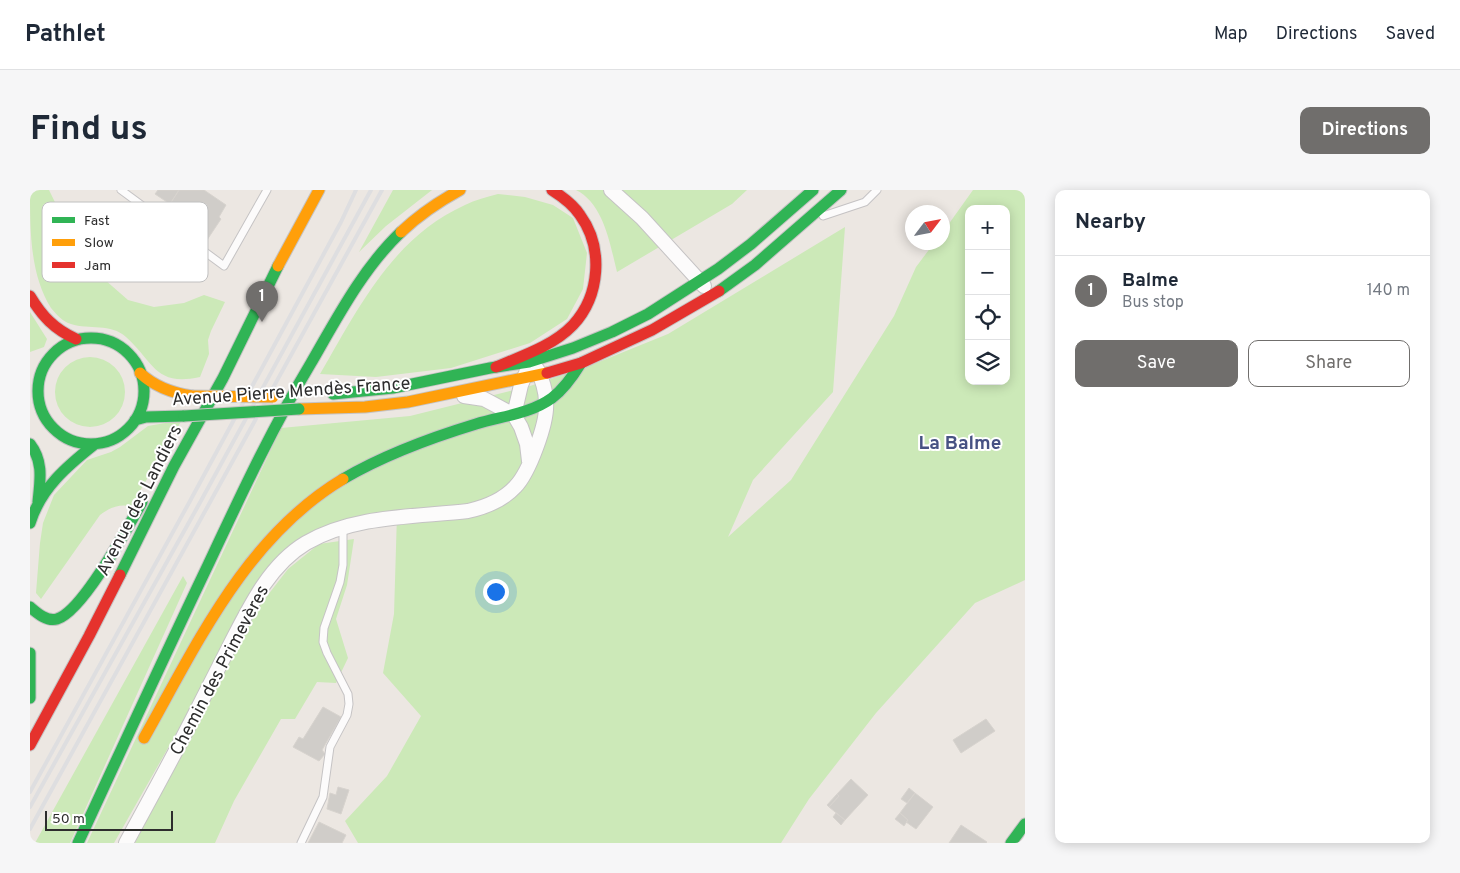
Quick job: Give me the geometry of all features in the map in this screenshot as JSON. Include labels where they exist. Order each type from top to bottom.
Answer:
[{"type":"main road","name":"Avenue des Landiers","points":[[30,745],[89,636],[174,466],[223,378],[285,253],[319,190]]},
{"type":"main road","points":[[78,843],[256,462],[298,383],[354,292],[393,240],[426,210],[440,200],[460,190]]},
{"type":"main road","points":[[496,367],[532,352],[562,334],[581,315],[593,291],[596,253],[591,232],[582,216],[569,202],[552,190]]},
{"type":"main road","name":"Avenue Pierre Mendès France","points":[[326,395],[392,388],[496,367],[532,362],[614,332],[642,318],[700,281],[768,229],[813,190]]},
{"type":"main road","name":"Avenue Pierre Mendès France","points":[[135,420],[299,409],[365,407],[453,394],[540,375],[581,363],[652,330],[713,295],[755,266],[841,190]]},
{"type":"main road","points":[[246,304],[293,214]]},
{"type":"main road","points":[[30,296],[41,314],[58,331],[76,340]]},
{"type":"main road","points":[[30,364],[50,356],[63,346],[76,340],[93,338],[122,348],[132,359],[140,373],[143,385],[143,397],[135,420],[124,432],[110,440],[95,444],[84,444],[62,436],[53,429],[34,399],[43,367],[50,356]]},
{"type":"main road","points":[[136,751],[235,581],[250,560],[298,510],[336,484],[376,463],[480,422],[529,411],[546,402],[564,388],[581,363]]},
{"type":"main road","name":"Avenue Pierre Mendès France","points":[[140,373],[150,383],[174,394],[192,396],[307,397]]},
{"type":"main road","points":[[30,607],[42,616],[55,620],[60,619],[72,610],[106,561],[148,492],[189,420],[209,379]]},
{"type":"main road","points":[[39,428],[53,429]]},
{"type":"main road","points":[[30,444],[36,451],[40,462],[41,477],[38,502],[30,523]]},
{"type":"main road","points":[[38,502],[69,464],[95,444]]},
{"type":"main road","points":[[30,653],[30,698]]},
{"type":"main road","points":[[78,843],[126,768]]},
{"type":"main road","points":[[1011,843],[1025,824]]},
{"type":"street","points":[[611,190],[642,218],[713,295]]},
{"type":"street","points":[[514,415],[523,378],[532,362]]},
{"type":"street","name":"Chemin des Primevères","points":[[126,843],[259,592],[277,569],[294,552],[319,537],[343,528],[372,521],[483,508],[498,501],[517,486],[525,474],[539,440],[546,402],[540,375],[532,362]]},
{"type":"street","points":[[453,394],[484,399],[514,415],[528,444],[529,462]]},
{"type":"lane","points":[[121,190],[137,202]]},
{"type":"lane","points":[[208,254],[224,266],[267,190]]},
{"type":"lane","points":[[806,222],[865,202],[877,190]]},
{"type":"lane","points":[[302,843],[323,797],[330,747],[347,715],[349,704],[348,694],[327,653],[324,642],[324,628],[340,582],[343,565],[343,528]]},
{"type":"green space","points":[[30,190],[49,190],[55,202],[42,202],[42,282],[107,282],[128,300],[154,307],[184,303],[204,295],[225,302],[208,340],[209,354],[200,377],[185,379],[164,375],[120,333],[107,328],[78,326],[62,320],[51,308],[39,281],[35,267],[30,221]]},
{"type":"green space","points":[[393,190],[432,190],[386,226],[359,252]]},
{"type":"green space","points":[[576,190],[747,190],[732,204],[617,272],[608,237],[599,215],[586,196]]},
{"type":"green space","points":[[973,190],[1025,190],[1025,580],[975,603],[876,713],[809,799],[781,843],[358,843],[345,821],[387,776],[421,716],[383,673],[394,614],[397,514],[294,546],[197,697],[114,843],[87,843],[281,428],[410,416],[530,386],[584,368],[668,334],[845,227],[833,392],[753,480],[728,537],[791,480],[894,316],[916,267],[929,250],[950,250],[950,222]]},
{"type":"green space","points":[[498,194],[525,197],[553,205],[573,218],[587,253],[583,289],[567,319],[530,343],[451,368],[376,377],[320,374],[363,301],[397,256],[417,236],[439,219],[469,203]]},
{"type":"green space","points":[[30,312],[47,339],[44,347],[30,352]]},
{"type":"green space","points":[[83,357],[97,357],[110,363],[119,372],[125,385],[123,405],[115,417],[97,427],[83,427],[70,421],[61,412],[55,399],[55,385],[61,372],[70,363]]},
{"type":"green space","points":[[182,420],[131,506],[122,505],[115,507],[100,515],[41,599],[36,593],[40,543],[43,523],[54,495],[87,460],[120,447],[148,426]]},
{"type":"green space","points":[[354,539],[347,585],[336,619],[348,658],[336,683],[317,682],[295,719],[281,719],[234,801],[215,843],[135,843],[215,685],[257,609],[288,569],[319,544]]},
{"type":"green space","points":[[183,576],[187,583],[70,843],[35,843]]},
{"type":"building","points":[[158,190],[179,190],[171,202],[167,202],[155,194]]},
{"type":"building","points":[[179,190],[204,190],[226,205],[219,217],[221,219],[208,238],[208,202],[171,202]]},
{"type":"building","points":[[323,707],[341,717],[322,750],[325,754],[319,761],[293,747],[299,737],[303,739]]},
{"type":"building","points":[[986,719],[995,731],[961,753],[953,740]]},
{"type":"building","points":[[851,779],[868,795],[845,820],[829,807],[839,796],[837,794]]},
{"type":"building","points":[[338,787],[349,790],[341,814],[327,809],[330,793],[336,795]]},
{"type":"building","points":[[909,788],[915,793],[907,803],[901,799]]},
{"type":"building","points":[[915,793],[933,807],[916,829],[906,822],[908,820],[900,813]]},
{"type":"building","points":[[837,794],[839,796],[829,807],[827,805]]},
{"type":"building","points":[[836,813],[845,820],[841,825],[833,817]]},
{"type":"building","points":[[900,813],[908,820],[904,826],[895,819]]},
{"type":"building","points":[[319,822],[346,835],[342,843],[308,843]]},
{"type":"building","points":[[961,825],[987,842],[949,843]]},
{"type":"railway","points":[[30,792],[190,501],[341,222],[356,190]]},
{"type":"railway","points":[[30,807],[197,508],[371,190]]},
{"type":"railway","points":[[30,829],[382,190]]},
{"type":"traffic: fast","points":[[333,394],[393,388],[529,362],[573,348],[612,332],[648,314],[718,269],[751,244],[813,190]]},
{"type":"traffic: fast","points":[[719,291],[755,265],[841,190]]},
{"type":"traffic: fast","points":[[78,843],[232,514],[283,412],[363,277],[387,246],[401,232]]},
{"type":"traffic: fast","points":[[120,575],[174,466],[223,378],[278,266]]},
{"type":"traffic: fast","points":[[91,338],[111,342],[128,354],[140,371],[144,391],[140,411],[128,428],[111,440],[91,444],[71,440],[54,428],[42,411],[38,391],[42,371],[54,354],[71,342],[91,338]]},
{"type":"traffic: fast","points":[[343,479],[375,462],[425,441],[534,408],[552,398],[564,386],[581,363]]},
{"type":"traffic: fast","points":[[184,416],[299,409]]},
{"type":"traffic: fast","points":[[135,420],[146,417],[184,416]]},
{"type":"traffic: fast","points":[[30,444],[37,458],[40,472],[38,502]]},
{"type":"traffic: fast","points":[[30,523],[48,488],[65,469],[95,444]]},
{"type":"traffic: fast","points":[[30,607],[42,616],[53,620],[68,613],[92,585],[142,502]]},
{"type":"traffic: fast","points":[[30,653],[30,698]]},
{"type":"traffic: fast","points":[[1011,843],[1025,824]]},
{"type":"traffic: slow","points":[[278,266],[319,190]]},
{"type":"traffic: slow","points":[[401,232],[429,209],[460,190]]},
{"type":"traffic: slow","points":[[140,373],[164,389],[192,396]]},
{"type":"traffic: slow","points":[[299,409],[365,407],[408,402],[547,373]]},
{"type":"traffic: slow","points":[[192,396],[273,397]]},
{"type":"traffic: slow","points":[[144,738],[205,630],[251,562],[278,531],[309,503],[343,479]]},
{"type":"traffic: jam","points":[[496,367],[537,350],[556,339],[573,325],[589,300],[596,271],[593,242],[588,228],[574,207],[552,190]]},
{"type":"traffic: jam","points":[[547,373],[581,363],[652,330],[719,291]]},
{"type":"traffic: jam","points":[[30,296],[49,321],[61,331],[76,339]]},
{"type":"traffic: jam","points":[[30,745],[120,575]]},
{"type":"place","name":"Balme","points":[[262,322]]},
{"type":"district","name":"La Balme","points":[[960,442]]}]
